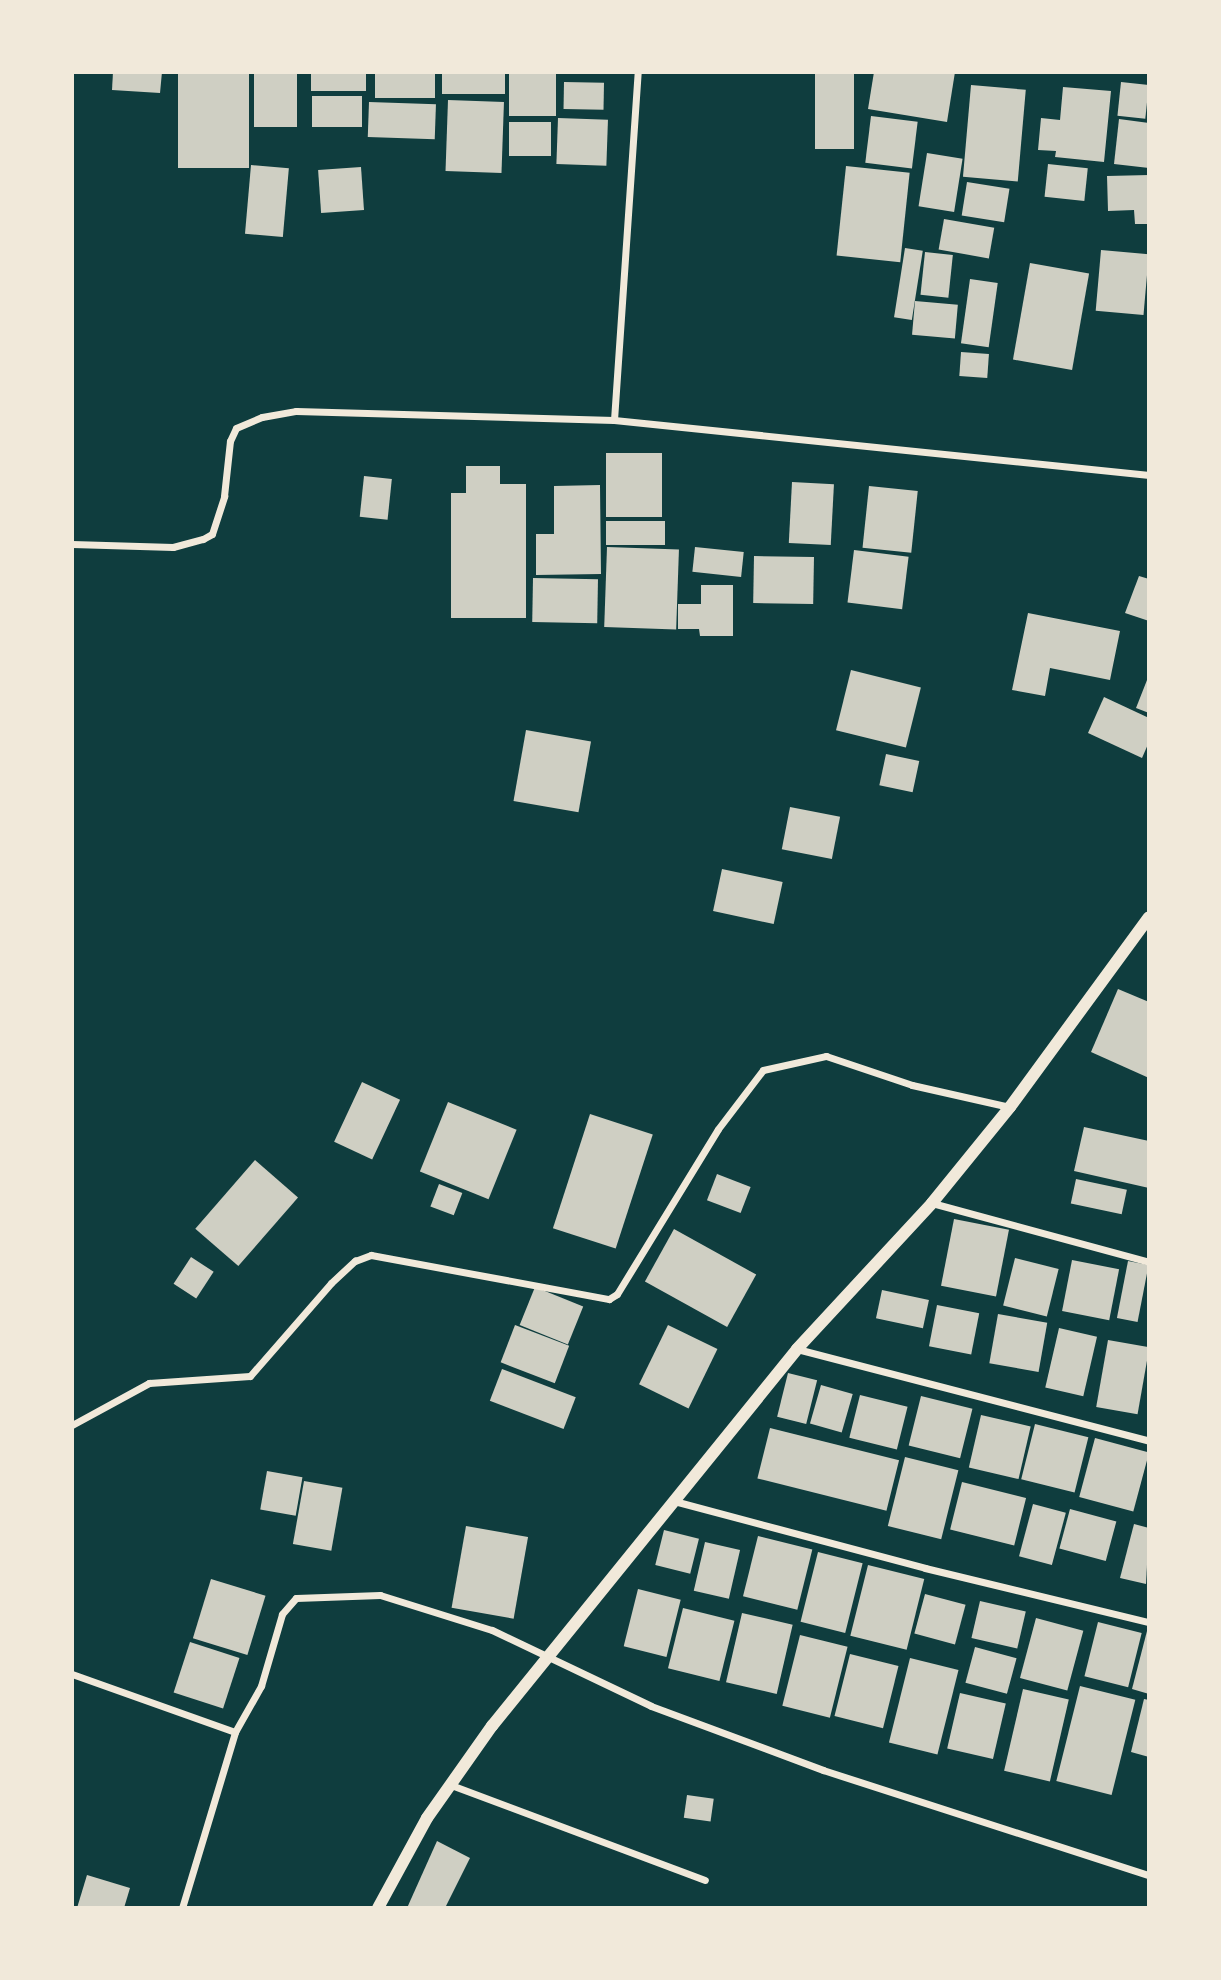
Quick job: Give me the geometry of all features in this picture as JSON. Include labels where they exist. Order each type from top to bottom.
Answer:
[{"type":"street","points":[[614,420],[638,72]]},
{"type":"street","points":[[72,544],[173,547],[212,534],[224,496],[232,435],[248,421],[296,411],[614,420],[1149,475]]},
{"type":"street","points":[[378,1908],[451,1785],[547,1658],[797,1349],[932,1203],[1010,1107],[1149,916]]},
{"type":"street","points":[[72,1425],[149,1383],[250,1376],[331,1283],[355,1261],[371,1255],[609,1299],[618,1294],[718,1129],[763,1070],[827,1056],[912,1085],[1010,1107]]},
{"type":"street","points":[[932,1203],[1149,1262]]},
{"type":"street","points":[[797,1349],[1149,1441]]},
{"type":"street","points":[[674,1501],[1149,1622]]},
{"type":"street","points":[[182,1908],[235,1732],[261,1686],[282,1614],[296,1598],[380,1595],[492,1630],[651,1706],[822,1770],[1149,1875]]},
{"type":"street","points":[[72,1674],[235,1732]]},
{"type":"street","points":[[451,1785],[705,1880]]},
{"type":"building","points":[[113,72],[162,72],[160,93],[112,90]]},
{"type":"building","points":[[178,72],[249,72],[249,168],[178,168]]},
{"type":"building","points":[[254,72],[297,72],[297,127],[254,127]]},
{"type":"building","points":[[311,72],[366,72],[366,91],[311,91]]},
{"type":"building","points":[[375,72],[435,72],[435,98],[375,98]]},
{"type":"building","points":[[442,72],[505,72],[505,94],[442,94]]},
{"type":"building","points":[[509,72],[556,72],[556,116],[509,116]]},
{"type":"building","points":[[815,72],[854,72],[854,149],[815,149]]},
{"type":"building","points":[[874,72],[955,72],[947,122],[868,109]]},
{"type":"building","points":[[564,82],[604,83],[604,110],[564,109]]},
{"type":"building","points":[[1121,82],[1149,85],[1145,119],[1117,116]]},
{"type":"building","points":[[971,85],[1026,90],[1018,181],[963,177]]},
{"type":"building","points":[[1063,87],[1111,91],[1104,162],[1055,157],[1056,151],[1038,150],[1041,118],[1060,120]]},
{"type":"building","points":[[312,96],[362,96],[362,127],[312,127]]},
{"type":"building","points":[[448,100],[504,102],[501,173],[446,171]]},
{"type":"building","points":[[369,102],[436,104],[435,139],[368,137]]},
{"type":"building","points":[[871,116],[918,122],[912,168],[865,163]]},
{"type":"building","points":[[558,118],[608,120],[606,166],[556,164]]},
{"type":"building","points":[[1119,119],[1149,123],[1149,168],[1114,164]]},
{"type":"building","points":[[509,122],[551,122],[551,156],[509,156]]},
{"type":"building","points":[[927,153],[963,159],[954,212],[919,206]]},
{"type":"building","points":[[1048,164],[1088,168],[1084,201],[1045,197]]},
{"type":"building","points":[[251,165],[289,168],[283,237],[245,234]]},
{"type":"building","points":[[846,166],[910,173],[900,262],[837,256]]},
{"type":"building","points":[[361,167],[364,210],[321,213],[318,170]]},
{"type":"building","points":[[1149,175],[1149,224],[1135,224],[1134,210],[1108,211],[1107,176]]},
{"type":"building","points":[[967,182],[1009,189],[1004,222],[962,216]]},
{"type":"building","points":[[944,219],[994,228],[989,258],[939,250]]},
{"type":"building","points":[[905,248],[923,251],[912,320],[894,317]]},
{"type":"building","points":[[1101,250],[1149,254],[1144,315],[1096,311]]},
{"type":"building","points":[[925,252],[953,255],[948,298],[921,295]]},
{"type":"building","points":[[1030,263],[1089,273],[1072,370],[1013,360]]},
{"type":"building","points":[[970,279],[998,283],[989,347],[961,343]]},
{"type":"building","points":[[915,301],[958,305],[955,339],[912,335]]},
{"type":"building","points":[[961,352],[989,354],[987,378],[959,376]]},
{"type":"building","points":[[606,453],[662,453],[662,517],[606,517]]},
{"type":"building","points":[[466,466],[500,466],[500,484],[526,484],[526,618],[451,618],[451,493],[466,493]]},
{"type":"building","points":[[364,476],[392,479],[388,520],[360,517]]},
{"type":"building","points":[[792,482],[834,484],[831,545],[789,543]]},
{"type":"building","points":[[600,485],[601,574],[536,575],[536,534],[554,534],[554,486]]},
{"type":"building","points":[[869,486],[918,491],[911,553],[863,548]]},
{"type":"building","points":[[606,521],[665,521],[665,545],[606,545]]},
{"type":"building","points":[[607,547],[679,550],[676,629],[604,627]]},
{"type":"building","points":[[695,547],[744,552],[741,577],[692,572]]},
{"type":"building","points":[[854,550],[909,557],[902,609],[848,603]]},
{"type":"building","points":[[754,556],[814,557],[813,604],[753,603]]},
{"type":"building","points":[[1139,576],[1149,579],[1149,621],[1125,613]]},
{"type":"building","points":[[533,578],[598,579],[597,623],[532,622]]},
{"type":"building","points":[[701,585],[733,585],[733,636],[700,636],[699,629],[678,629],[678,604],[701,604]]},
{"type":"building","points":[[1028,613],[1120,631],[1110,680],[1050,668],[1045,696],[1012,690]]},
{"type":"building","points":[[851,670],[921,687],[906,748],[836,730]]},
{"type":"building","points":[[1149,675],[1149,713],[1136,708]]},
{"type":"building","points":[[1104,697],[1149,718],[1149,742],[1142,758],[1088,733]]},
{"type":"building","points":[[526,730],[591,741],[578,812],[513,801]]},
{"type":"building","points":[[886,754],[919,761],[913,792],[879,785]]},
{"type":"building","points":[[790,807],[840,817],[832,859],[782,849]]},
{"type":"building","points":[[722,869],[783,882],[774,924],[713,911]]},
{"type":"building","points":[[1118,989],[1149,1002],[1149,1078],[1091,1052]]},
{"type":"building","points":[[362,1082],[400,1100],[372,1160],[334,1142]]},
{"type":"building","points":[[448,1102],[517,1130],[489,1199],[420,1172]]},
{"type":"building","points":[[590,1114],[653,1134],[616,1249],[553,1228]]},
{"type":"building","points":[[1084,1127],[1149,1141],[1149,1188],[1074,1171]]},
{"type":"building","points":[[255,1160],[298,1197],[238,1266],[195,1229]]},
{"type":"building","points":[[717,1174],[751,1187],[741,1213],[707,1200]]},
{"type":"building","points":[[1076,1179],[1127,1190],[1122,1214],[1071,1203]]},
{"type":"building","points":[[439,1184],[462,1193],[454,1215],[430,1206]]},
{"type":"building","points":[[954,1219],[1009,1230],[996,1296],[941,1286]]},
{"type":"building","points":[[674,1229],[756,1275],[727,1327],[645,1281]]},
{"type":"building","points":[[191,1257],[214,1272],[196,1299],[174,1284]]},
{"type":"building","points":[[1015,1258],[1059,1269],[1047,1316],[1003,1306]]},
{"type":"building","points":[[1072,1260],[1119,1269],[1109,1320],[1062,1311]]},
{"type":"building","points":[[1128,1261],[1149,1265],[1138,1322],[1117,1318]]},
{"type":"building","points":[[535,1287],[583,1306],[568,1344],[520,1325]]},
{"type":"building","points":[[882,1290],[929,1300],[923,1328],[876,1318]]},
{"type":"building","points":[[937,1305],[979,1313],[971,1354],[929,1346]]},
{"type":"building","points":[[998,1314],[1047,1323],[1039,1372],[989,1363]]},
{"type":"building","points":[[515,1325],[569,1346],[555,1383],[501,1362]]},
{"type":"building","points":[[668,1325],[717,1349],[689,1408],[639,1384]]},
{"type":"building","points":[[1059,1328],[1097,1337],[1083,1396],[1045,1387]]},
{"type":"building","points":[[1108,1340],[1149,1347],[1138,1414],[1096,1407]]},
{"type":"building","points":[[502,1369],[576,1397],[564,1429],[490,1401]]},
{"type":"building","points":[[788,1373],[817,1380],[806,1424],[777,1417]]},
{"type":"building","points":[[821,1385],[853,1394],[842,1433],[810,1423]]},
{"type":"building","points":[[860,1395],[908,1407],[897,1450],[849,1438]]},
{"type":"building","points":[[921,1396],[972,1409],[960,1458],[909,1445]]},
{"type":"building","points":[[981,1415],[1031,1426],[1019,1479],[969,1468]]},
{"type":"building","points":[[1035,1424],[1088,1437],[1075,1493],[1021,1479]]},
{"type":"building","points":[[770,1428],[899,1460],[886,1511],[757,1478]]},
{"type":"building","points":[[1095,1438],[1149,1452],[1133,1511],[1079,1497]]},
{"type":"building","points":[[905,1457],[958,1470],[941,1539],[888,1526]]},
{"type":"building","points":[[267,1471],[302,1477],[296,1516],[260,1509]]},
{"type":"building","points":[[304,1481],[342,1488],[331,1551],[293,1544]]},
{"type":"building","points":[[962,1482],[1026,1498],[1014,1546],[950,1530]]},
{"type":"building","points":[[1033,1504],[1066,1513],[1052,1565],[1019,1556]]},
{"type":"building","points":[[1070,1509],[1116,1521],[1106,1561],[1059,1549]]},
{"type":"building","points":[[1134,1524],[1149,1528],[1146,1584],[1120,1578]]},
{"type":"building","points":[[466,1526],[528,1537],[514,1619],[452,1608]]},
{"type":"building","points":[[664,1530],[699,1539],[690,1574],[655,1565]]},
{"type":"building","points":[[758,1536],[812,1550],[797,1610],[743,1596]]},
{"type":"building","points":[[705,1542],[740,1550],[729,1599],[694,1591]]},
{"type":"building","points":[[818,1552],[863,1563],[845,1633],[801,1622]]},
{"type":"building","points":[[868,1565],[924,1579],[907,1650],[850,1636]]},
{"type":"building","points":[[211,1579],[266,1596],[247,1655],[193,1638]]},
{"type":"building","points":[[638,1589],[681,1600],[666,1657],[624,1646]]},
{"type":"building","points":[[925,1594],[966,1605],[955,1644],[914,1634]]},
{"type":"building","points":[[980,1601],[1026,1612],[1017,1649],[971,1638]]},
{"type":"building","points":[[683,1608],[734,1621],[719,1681],[668,1668]]},
{"type":"building","points":[[742,1613],[793,1625],[777,1694],[726,1682]]},
{"type":"building","points":[[1036,1618],[1083,1631],[1067,1691],[1020,1678]]},
{"type":"building","points":[[1098,1622],[1142,1633],[1128,1687],[1084,1676]]},
{"type":"building","points":[[1149,1631],[1149,1694],[1132,1689]]},
{"type":"building","points":[[800,1635],[848,1647],[830,1718],[782,1706]]},
{"type":"building","points":[[190,1642],[239,1658],[223,1708],[174,1692]]},
{"type":"building","points":[[975,1647],[1017,1658],[1007,1694],[965,1683]]},
{"type":"building","points":[[850,1654],[899,1666],[883,1728],[835,1716]]},
{"type":"building","points":[[910,1658],[959,1670],[937,1755],[889,1742]]},
{"type":"building","points":[[1080,1686],[1135,1700],[1112,1795],[1056,1781]]},
{"type":"building","points":[[1023,1689],[1069,1700],[1050,1781],[1004,1771]]},
{"type":"building","points":[[960,1693],[1006,1704],[993,1759],[947,1749]]},
{"type":"building","points":[[1144,1699],[1149,1700],[1149,1757],[1131,1752]]},
{"type":"building","points":[[687,1795],[714,1799],[711,1822],[684,1818]]},
{"type":"building","points":[[437,1841],[470,1858],[445,1908],[407,1908]]},
{"type":"building","points":[[87,1875],[130,1888],[124,1908],[77,1908]]}]
